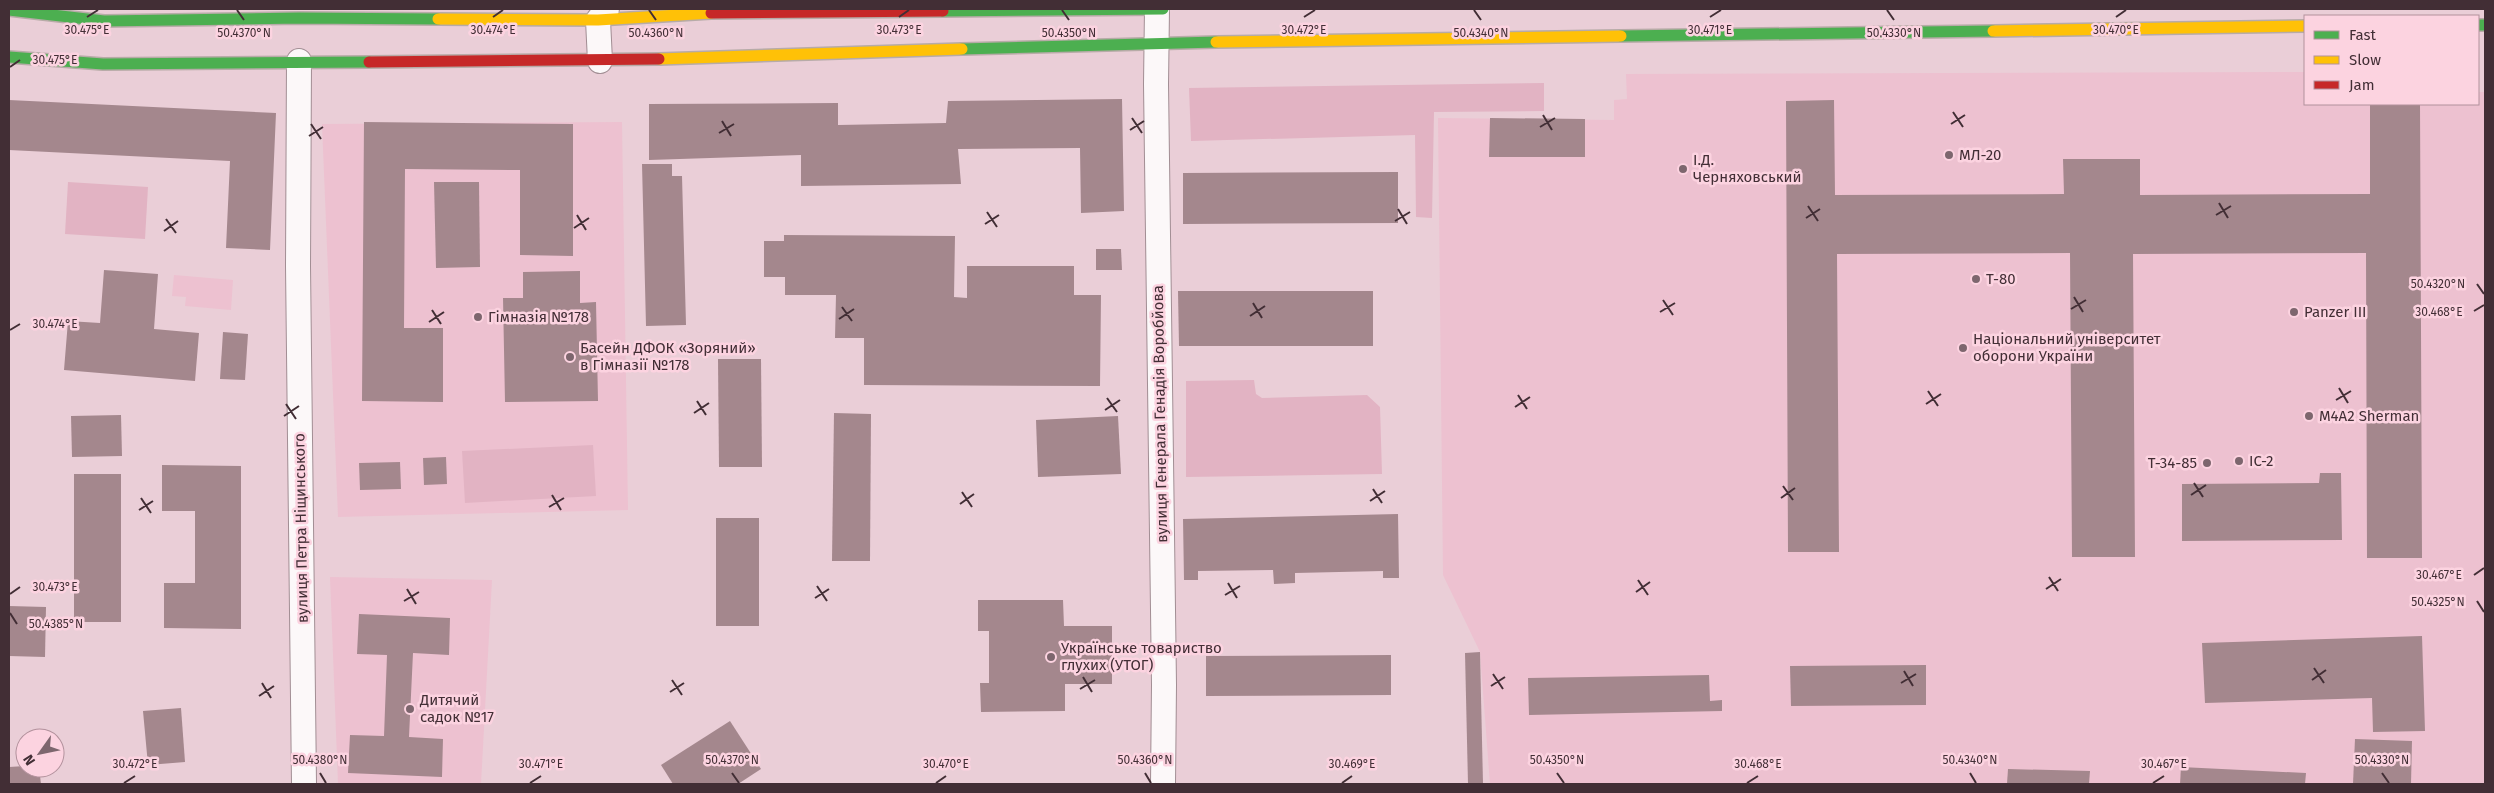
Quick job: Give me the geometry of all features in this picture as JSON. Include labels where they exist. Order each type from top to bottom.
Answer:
[{"type":"main road","points":[[9,10],[104,21],[159,14],[299,18],[1163,9]]},
{"type":"main road","points":[[9,57],[103,64],[299,61],[600,61],[1158,43],[2304,26]]},
{"type":"street","name":"вулиця Генерала Генадія Воробйова","points":[[1157,9],[1156,84],[1164,686],[1163,784]]},
{"type":"street","points":[[600,61],[603,14]]},
{"type":"street","name":"вулиця Петра Ніщинського","points":[[299,61],[298,275],[304,784]]},
{"type":"shaded area","name":"Національний університет оборони України","points":[[2304,72],[2304,105],[2479,105],[2479,92],[2485,92],[2485,784],[1490,784],[1480,652],[1443,575],[1438,118],[1614,120],[1614,100],[1627,99],[1626,74]]},
{"type":"shaded area","points":[[1544,83],[1544,111],[1434,112],[1432,218],[1416,217],[1415,135],[1191,141],[1189,88]]},
{"type":"shaded area","name":"Гімназія №178","points":[[622,122],[628,510],[338,517],[322,124]]},
{"type":"shaded area","points":[[68,182],[148,187],[145,239],[65,234]]},
{"type":"shaded area","points":[[174,275],[233,280],[231,310],[185,306],[186,297],[172,296]]},
{"type":"shaded area","points":[[1254,380],[1256,394],[1262,398],[1367,395],[1380,407],[1382,474],[1186,477],[1186,381]]},
{"type":"shaded area","points":[[593,445],[596,496],[465,503],[462,451]]},
{"type":"shaded area","name":"Дитячий садок №17","points":[[330,577],[492,580],[481,784],[338,784]]},
{"type":"building","points":[[1122,99],[1124,211],[1081,213],[1080,148],[958,149],[961,184],[801,186],[801,155],[649,160],[649,104],[838,103],[838,125],[946,123],[948,101]]},
{"type":"building","points":[[9,100],[276,113],[270,250],[226,248],[230,161],[9,150]]},
{"type":"building","points":[[1834,100],[1835,195],[2064,194],[2063,159],[2140,159],[2140,195],[2370,194],[2370,105],[2420,105],[2422,558],[2367,558],[2366,253],[2133,254],[2135,557],[2072,557],[2070,253],[1837,254],[1839,552],[1788,552],[1786,101]]},
{"type":"building","points":[[1490,118],[1585,119],[1585,157],[1489,157]]},
{"type":"building","points":[[364,122],[573,124],[573,256],[520,255],[520,170],[405,169],[404,328],[443,328],[443,402],[362,401]]},
{"type":"building","points":[[642,164],[672,164],[672,176],[682,176],[686,325],[646,326]]},
{"type":"building","points":[[1398,172],[1398,223],[1183,224],[1183,173]]},
{"type":"building","points":[[434,182],[479,182],[480,267],[436,268]]},
{"type":"building","points":[[784,235],[955,236],[954,297],[967,298],[967,266],[1074,266],[1074,295],[1101,295],[1100,386],[864,385],[864,338],[835,338],[836,295],[785,295],[785,277],[764,277],[764,241],[784,241]]},
{"type":"building","points":[[1096,249],[1121,249],[1122,270],[1096,270]]},
{"type":"building","points":[[104,270],[158,274],[154,329],[199,333],[195,381],[64,370],[68,321],[100,323]]},
{"type":"building","points":[[580,271],[580,303],[596,302],[598,401],[505,402],[503,298],[523,298],[523,272]]},
{"type":"building","points":[[1178,291],[1373,291],[1373,346],[1179,346]]},
{"type":"building","points":[[223,332],[248,334],[245,380],[220,379]]},
{"type":"building","points":[[718,359],[761,359],[762,467],[719,467]]},
{"type":"building","points":[[834,413],[871,414],[870,561],[832,561]]},
{"type":"building","points":[[121,415],[122,456],[72,457],[71,416]]},
{"type":"building","points":[[1118,416],[1121,474],[1038,477],[1036,420]]},
{"type":"building","points":[[446,457],[447,484],[424,485],[423,458]]},
{"type":"building","points":[[400,462],[401,489],[360,490],[359,463]]},
{"type":"building","points":[[162,465],[241,466],[241,629],[164,628],[164,583],[195,583],[195,511],[162,511]]},
{"type":"building","points":[[2320,473],[2341,473],[2342,540],[2182,541],[2182,484],[2319,483]]},
{"type":"building","points":[[74,474],[121,474],[121,622],[74,622]]},
{"type":"building","points":[[1398,514],[1399,578],[1383,578],[1383,571],[1295,573],[1295,583],[1274,584],[1273,570],[1198,571],[1198,580],[1184,580],[1183,519]]},
{"type":"building","points":[[716,518],[759,518],[759,626],[716,626]]},
{"type":"building","name":"Українське товариство глухих (УТОГ)","points":[[978,600],[1063,600],[1064,626],[1112,626],[1112,684],[1065,684],[1065,711],[981,712],[980,683],[989,683],[989,631],[978,631]]},
{"type":"building","points":[[9,606],[46,607],[45,657],[9,656]]},
{"type":"building","points":[[359,614],[450,618],[449,655],[413,653],[409,737],[443,739],[442,777],[348,773],[350,735],[384,736],[387,655],[357,654]]},
{"type":"building","points":[[2422,636],[2425,731],[2373,732],[2372,698],[2205,703],[2202,643]]},
{"type":"building","points":[[1480,652],[1483,784],[1468,784],[1465,653]]},
{"type":"building","points":[[1391,655],[1391,695],[1206,696],[1206,656]]},
{"type":"building","points":[[1926,665],[1926,705],[1791,706],[1790,666]]},
{"type":"building","points":[[1709,675],[1710,701],[1722,700],[1722,711],[1529,715],[1528,678]]},
{"type":"building","points":[[181,708],[185,762],[148,765],[143,711]]},
{"type":"building","points":[[730,721],[761,769],[738,784],[673,784],[661,765]]},
{"type":"building","points":[[2355,739],[2412,741],[2411,784],[2353,784]]},
{"type":"building","points":[[9,767],[15,767],[15,778],[40,778],[41,784],[9,784]]},
{"type":"building","points":[[2181,767],[2306,773],[2305,784],[2180,784]]},
{"type":"building","points":[[2008,769],[2090,771],[2089,784],[2007,784]]},
{"type":"traffic: fast","points":[[943,11],[1163,9]]},
{"type":"traffic: fast","points":[[9,10],[104,21],[299,18],[438,19]]},
{"type":"traffic: fast","points":[[2479,25],[2485,25]]},
{"type":"traffic: fast","points":[[1621,36],[1993,31]]},
{"type":"traffic: fast","points":[[962,49],[1216,42]]},
{"type":"traffic: fast","points":[[9,57],[103,64],[369,62]]},
{"type":"traffic: slow","points":[[438,19],[598,20],[711,13]]},
{"type":"traffic: slow","points":[[1993,31],[2304,26]]},
{"type":"traffic: slow","points":[[1216,42],[1621,36]]},
{"type":"traffic: slow","points":[[659,59],[962,49]]},
{"type":"traffic: jam","points":[[711,13],[943,11]]},
{"type":"traffic: jam","points":[[369,62],[659,59]]},
{"type":"place","name":"МЛ-20","points":[[1949,155]]},
{"type":"place","name":"І.Д. Черняховський","points":[[1683,169]]},
{"type":"place","name":"Т-80","points":[[1976,279]]},
{"type":"place","name":"Panzer III","points":[[2294,312]]},
{"type":"place","name":"Гімназія №178","points":[[478,317]]},
{"type":"place","name":"Національний університет оборони України","points":[[1963,348]]},
{"type":"place","name":"Басейн ДФОК «Зоряний» в Гімназії №178","points":[[570,357]]},
{"type":"place","name":"M4A2 Sherman","points":[[2309,416]]},
{"type":"place","name":"ІС-2","points":[[2239,461]]},
{"type":"place","name":"Т-34-85","points":[[2207,463]]},
{"type":"place","name":"Українське товариство глухих (УТОГ)","points":[[1051,657]]},
{"type":"place","name":"Дитячий садок №17","points":[[410,709]]}]
